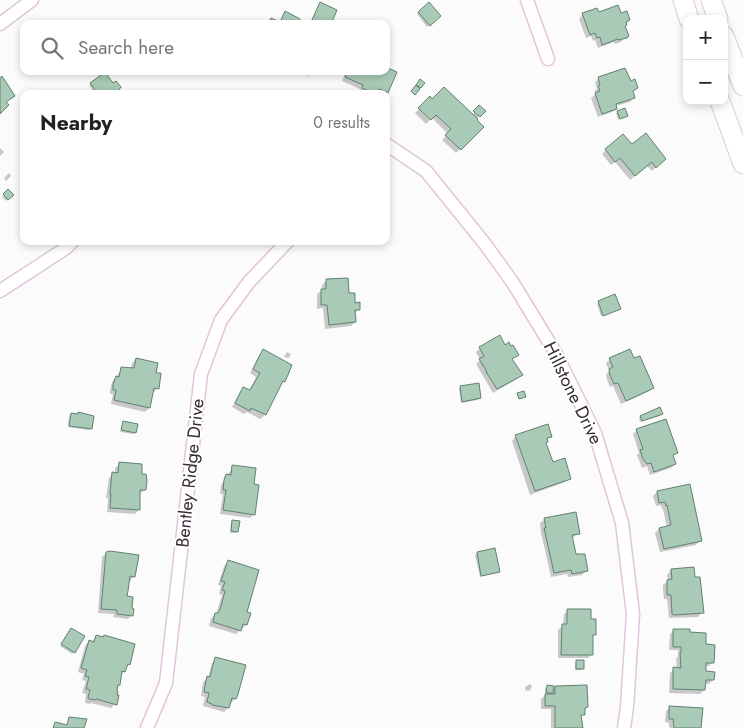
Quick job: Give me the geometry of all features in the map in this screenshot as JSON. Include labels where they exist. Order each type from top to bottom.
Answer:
[{"type":"main road","points":[[682,0],[688,15]]},
{"type":"main road","points":[[711,0],[717,15]]},
{"type":"main road","points":[[728,47],[743,86]]},
{"type":"main road","points":[[721,105],[743,164]]},
{"type":"street","points":[[0,24],[32,0]]},
{"type":"street","points":[[527,0],[548,59]]},
{"type":"street","name":"Hillstone Drive","points":[[390,147],[426,171],[514,283],[555,352],[596,433],[622,523],[633,614],[624,728]]},
{"type":"street","points":[[0,290],[69,245]]},
{"type":"street","name":"Bentley Ridge Drive","points":[[147,728],[166,682],[201,374],[221,320],[249,282],[284,245]]},
{"type":"building","points":[[320,2],[337,10],[333,20],[312,20]]},
{"type":"building","points":[[429,2],[441,16],[430,26],[418,12]]},
{"type":"building","points":[[618,5],[621,13],[627,11],[630,20],[626,22],[627,25],[625,26],[629,36],[602,45],[600,37],[597,38],[595,33],[590,35],[582,13],[597,8],[599,12]]},
{"type":"building","points":[[285,11],[300,19],[300,20],[281,20]]},
{"type":"building","points":[[625,68],[631,81],[635,79],[638,88],[633,91],[635,98],[616,104],[617,109],[602,114],[595,93],[600,91],[598,77]]},
{"type":"building","points":[[390,69],[397,72],[389,90],[366,90],[362,88],[363,85],[345,77],[346,75],[390,75]]},
{"type":"building","points":[[101,75],[107,75],[113,83],[116,81],[121,87],[119,90],[95,90],[90,83]]},
{"type":"building","points":[[2,76],[15,96],[6,102],[9,105],[0,114],[0,78]]},
{"type":"building","points":[[420,79],[425,83],[421,88],[416,85]]},
{"type":"building","points":[[416,85],[420,89],[415,95],[411,91]]},
{"type":"building","points":[[444,87],[484,127],[461,150],[445,135],[451,129],[436,115],[431,120],[418,108],[430,96],[432,99]]},
{"type":"building","points":[[479,105],[486,111],[480,117],[473,111]]},
{"type":"building","points":[[625,108],[628,116],[620,119],[617,111]]},
{"type":"building","points":[[646,133],[666,159],[656,168],[652,162],[635,176],[620,158],[615,162],[605,149],[623,134],[632,144]]},
{"type":"building","points":[[8,189],[14,195],[8,200],[3,194]]},
{"type":"building","points":[[348,278],[349,293],[355,293],[355,303],[360,302],[360,310],[355,310],[356,322],[329,325],[327,305],[321,305],[321,289],[326,289],[326,279]]},
{"type":"building","points":[[615,294],[621,309],[603,316],[598,301]]},
{"type":"building","points":[[500,335],[505,345],[509,342],[519,355],[512,359],[523,375],[497,389],[479,359],[484,356],[479,347]]},
{"type":"building","points":[[263,349],[292,365],[285,382],[283,381],[266,415],[251,408],[250,411],[235,403],[243,387],[250,390],[260,373],[253,369]]},
{"type":"building","points":[[630,349],[634,358],[640,356],[654,388],[626,401],[618,383],[614,384],[610,375],[609,369],[613,367],[609,358]]},
{"type":"building","points":[[136,358],[158,363],[156,373],[161,373],[159,389],[154,388],[150,408],[114,400],[116,390],[113,390],[113,385],[116,376],[119,377],[121,367],[134,368]]},
{"type":"building","points":[[479,383],[481,398],[462,402],[460,386]]},
{"type":"building","points":[[524,391],[526,397],[519,399],[517,393]]},
{"type":"building","points":[[660,407],[663,414],[642,421],[640,416]]},
{"type":"building","points":[[78,412],[94,416],[92,429],[69,426],[71,413],[78,414]]},
{"type":"building","points":[[666,419],[678,453],[673,455],[676,464],[654,472],[651,463],[647,464],[643,459],[640,450],[643,449],[636,429]]},
{"type":"building","points":[[123,421],[138,424],[136,433],[121,430]]},
{"type":"building","points":[[548,424],[552,437],[547,438],[548,442],[546,443],[553,462],[565,458],[571,479],[535,491],[515,435]]},
{"type":"building","points":[[119,462],[142,464],[142,474],[146,474],[147,480],[146,490],[140,490],[140,510],[110,508],[112,472],[118,473]]},
{"type":"building","points":[[232,465],[256,468],[254,484],[259,485],[255,515],[223,510],[226,490],[223,490],[224,480],[226,474],[231,475]]},
{"type":"building","points":[[690,484],[702,541],[664,549],[659,528],[671,525],[667,505],[665,502],[659,503],[657,491]]},
{"type":"building","points":[[576,512],[580,534],[572,535],[576,554],[585,554],[588,571],[572,574],[571,570],[554,573],[544,528],[546,528],[544,518]]},
{"type":"building","points":[[232,520],[240,521],[238,532],[231,531]]},
{"type":"building","points":[[495,548],[500,572],[481,576],[477,552]]},
{"type":"building","points":[[106,552],[139,555],[135,577],[130,576],[127,596],[133,597],[133,616],[117,614],[117,610],[101,609]]},
{"type":"building","points":[[228,560],[259,570],[247,612],[251,613],[247,625],[243,624],[241,631],[213,622],[215,613],[218,613],[220,610],[225,591],[222,590],[225,582],[221,581]]},
{"type":"building","points":[[694,567],[695,577],[700,577],[704,613],[674,615],[672,614],[671,595],[667,595],[667,580],[672,579],[671,569]]},
{"type":"building","points":[[567,609],[591,609],[591,619],[596,619],[596,635],[593,635],[593,655],[561,655],[562,624],[567,624]]},
{"type":"building","points":[[71,628],[85,636],[75,653],[61,644]]},
{"type":"building","points":[[673,629],[690,629],[690,632],[706,633],[706,644],[715,645],[714,663],[706,663],[706,671],[715,672],[714,680],[706,680],[705,690],[673,689],[673,667],[681,668],[681,647],[673,647]]},
{"type":"building","points":[[96,635],[103,637],[104,635],[135,644],[130,665],[128,664],[125,672],[122,671],[120,685],[118,685],[117,690],[117,695],[119,695],[117,705],[89,699],[88,697],[90,690],[86,689],[89,677],[85,676],[87,670],[81,668],[89,640],[94,642]]},
{"type":"building","points":[[215,657],[246,665],[238,694],[236,699],[232,698],[229,708],[212,705],[207,702],[209,693],[204,692],[207,676],[210,677]]},
{"type":"building","points":[[576,660],[584,660],[584,669],[576,669]]},
{"type":"building","points":[[547,685],[554,686],[553,693],[546,693]]},
{"type":"building","points":[[587,685],[588,707],[585,708],[585,715],[581,715],[583,728],[555,728],[555,706],[545,706],[545,694],[555,694],[555,686]]},
{"type":"building","points":[[669,706],[703,708],[701,728],[674,728],[673,719],[669,719]]},
{"type":"building","points":[[69,717],[87,719],[84,728],[53,728],[55,722],[67,725]]}]
